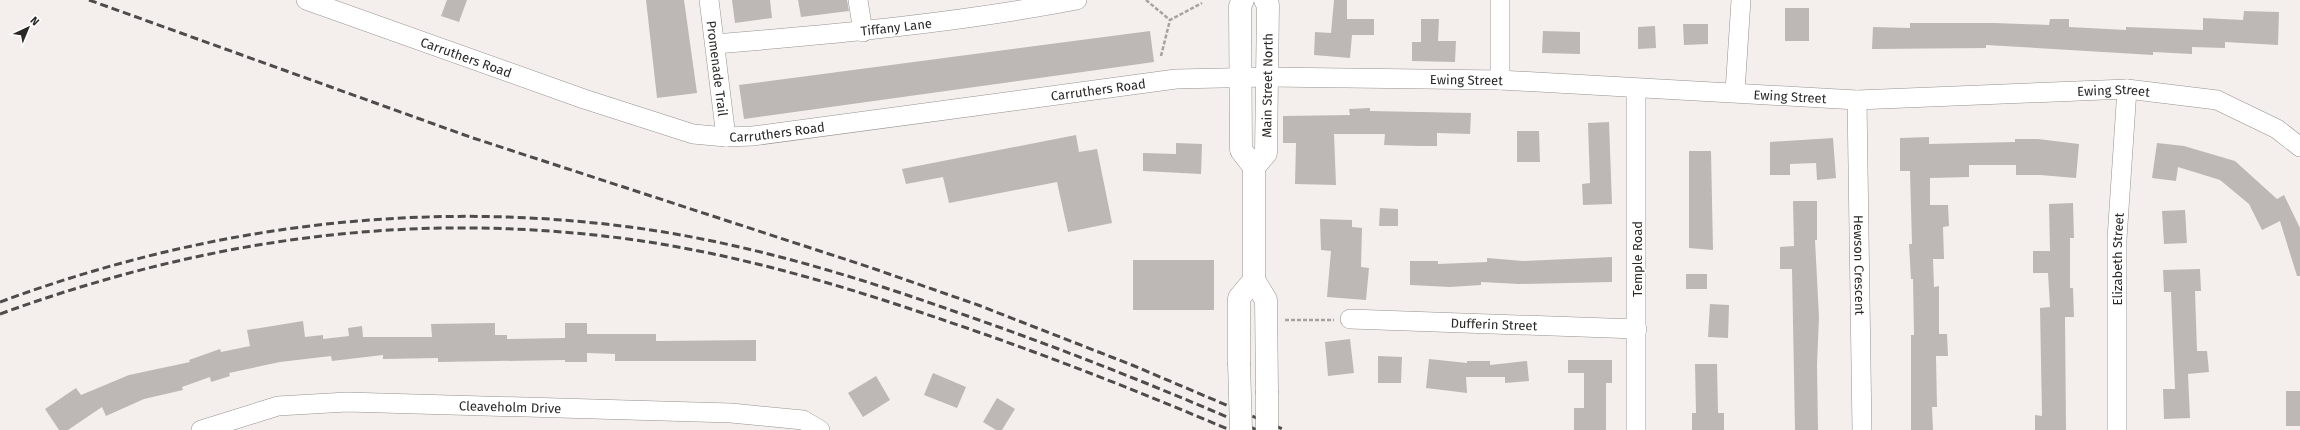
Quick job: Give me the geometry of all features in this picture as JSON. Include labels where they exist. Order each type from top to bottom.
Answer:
[{"type":"main road","name":"Main Street North","points":[[1243,0],[1240,6],[1239,78],[1241,150],[1254,167],[1266,153],[1268,5],[1265,0]]},
{"type":"main road","points":[[1254,167],[1254,280],[1266,300],[1267,430]]},
{"type":"main road","points":[[1241,430],[1239,298],[1254,280]]},
{"type":"street","name":"Carruthers Road","points":[[306,0],[592,101],[692,134],[726,137],[752,136],[1176,79],[1267,77]]},
{"type":"street","name":"Promenade Trail","points":[[709,0],[726,137]]},
{"type":"street","points":[[858,0],[863,32]]},
{"type":"street","name":"Tiffany Lane","points":[[715,44],[863,32],[996,8],[1077,0]]},
{"type":"street","points":[[1500,0],[1500,80]]},
{"type":"street","points":[[1735,92],[1740,0]]},
{"type":"street","name":"Ewing Street","points":[[1267,77],[1500,80],[1636,89],[1735,92],[1856,100],[2127,89],[2217,100],[2277,129],[2300,147]]},
{"type":"street","name":"Temple Road","points":[[1636,89],[1636,430]]},
{"type":"street","name":"Elizabeth Street","points":[[2117,430],[2117,239],[2127,89]]},
{"type":"street","name":"Hewson Crescent","points":[[1856,100],[1862,430]]},
{"type":"street","name":"Dufferin Street","points":[[1350,319],[1637,329]]},
{"type":"street","name":"Cleaveholm Drive","points":[[201,430],[278,406],[347,402],[731,413],[803,420],[820,430]]},
{"type":"path","points":[[1146,0],[1170,20]]},
{"type":"path","points":[[1161,56],[1170,20],[1202,3]]},
{"type":"path","points":[[1266,320],[1350,319]]},
{"type":"building","points":[[447,0],[467,0],[459,22],[441,16]]},
{"type":"building","points":[[646,0],[684,0],[697,93],[657,98]]},
{"type":"building","points":[[732,0],[770,0],[772,18],[735,23]]},
{"type":"building","points":[[798,0],[847,0],[849,11],[801,17]]},
{"type":"building","points":[[1334,0],[1347,0],[1347,19],[1374,19],[1374,35],[1352,35],[1350,58],[1314,55],[1315,32],[1331,33]]},
{"type":"building","points":[[1785,8],[1809,8],[1809,41],[1785,41]]},
{"type":"building","points":[[2244,11],[2279,12],[2278,45],[2225,42],[2225,48],[2192,47],[2192,54],[2153,52],[2153,55],[1986,45],[1986,48],[1872,49],[1873,27],[1910,28],[1910,23],[1995,23],[2049,25],[2050,19],[2069,19],[2069,27],[2126,30],[2126,27],[2203,30],[2203,18],[2243,20]]},
{"type":"building","points":[[1421,19],[1439,19],[1438,41],[1456,41],[1455,62],[1412,61],[1412,42],[1421,42]]},
{"type":"building","points":[[1683,24],[1708,24],[1708,44],[1684,45]]},
{"type":"building","points":[[1655,26],[1656,48],[1638,49],[1638,27]]},
{"type":"building","points":[[1150,31],[1154,62],[744,119],[739,85]]},
{"type":"building","points":[[1543,31],[1580,32],[1580,54],[1542,53]]},
{"type":"building","points":[[1370,108],[1370,111],[1471,113],[1470,134],[1437,133],[1437,146],[1418,146],[1384,145],[1385,134],[1334,134],[1336,185],[1295,184],[1296,143],[1283,143],[1283,116],[1350,115],[1349,109]]},
{"type":"building","points":[[1609,122],[1612,204],[1583,205],[1582,184],[1590,183],[1588,123]]},
{"type":"building","points":[[1517,131],[1539,131],[1540,162],[1517,162]]},
{"type":"building","points":[[1076,135],[1079,152],[1097,149],[1112,223],[1068,232],[1057,182],[949,203],[943,177],[906,184],[902,169]]},
{"type":"building","points":[[1929,137],[1929,144],[2015,142],[2015,139],[2038,139],[2079,144],[2076,178],[2016,175],[2016,165],[1969,165],[1969,177],[1930,178],[1930,205],[1948,205],[1949,226],[1943,227],[1944,259],[1933,259],[1934,287],[1939,286],[1939,334],[1947,334],[1948,356],[1936,356],[1937,407],[1932,407],[1933,430],[1911,430],[1911,335],[1914,335],[1913,279],[1911,279],[1909,244],[1912,244],[1910,171],[1900,171],[1900,138]]},
{"type":"building","points":[[1833,138],[1836,178],[1817,180],[1816,163],[1790,164],[1790,175],[1770,175],[1770,142]]},
{"type":"building","points":[[1176,143],[1202,144],[1201,174],[1143,171],[1143,153],[1176,154]]},
{"type":"building","points":[[2157,143],[2184,146],[2235,161],[2277,199],[2284,195],[2300,228],[2300,276],[2297,276],[2280,221],[2262,230],[2249,204],[2220,180],[2178,167],[2176,181],[2152,178]]},
{"type":"building","points":[[1689,151],[1711,151],[1713,250],[1689,248]]},
{"type":"building","points":[[1793,201],[1817,201],[1817,240],[1815,240],[1819,317],[1817,365],[1818,430],[1795,430],[1792,269],[1780,269],[1780,247],[1794,246]]},
{"type":"building","points":[[2073,203],[2074,238],[2070,238],[2070,288],[2073,288],[2074,317],[2065,317],[2066,430],[2035,430],[2035,415],[2042,416],[2040,308],[2050,307],[2048,273],[2033,273],[2033,251],[2050,251],[2049,204]]},
{"type":"building","points":[[1380,208],[1398,209],[1398,226],[1379,226]]},
{"type":"building","points":[[2185,210],[2187,243],[2164,244],[2162,211]]},
{"type":"building","points":[[1320,219],[1352,220],[1352,227],[1362,228],[1361,267],[1369,268],[1366,300],[1327,297],[1331,251],[1321,250]]},
{"type":"building","points":[[1612,257],[1612,282],[1519,284],[1481,282],[1481,285],[1450,287],[1410,285],[1410,261],[1438,261],[1438,264],[1487,262],[1487,258],[1523,261]]},
{"type":"building","points":[[1133,260],[1214,260],[1214,310],[1133,310]]},
{"type":"building","points":[[2200,269],[2201,291],[2195,291],[2197,351],[2207,351],[2209,372],[2188,374],[2190,418],[2164,419],[2163,389],[2175,389],[2171,292],[2164,292],[2163,270]]},
{"type":"building","points":[[1686,274],[1707,274],[1707,289],[1686,289]]},
{"type":"building","points":[[1710,304],[1729,305],[1728,338],[1708,337]]},
{"type":"building","points":[[303,321],[305,337],[323,335],[323,339],[349,336],[348,328],[362,326],[363,337],[432,337],[431,324],[495,323],[495,335],[507,335],[507,339],[565,338],[565,323],[587,323],[587,334],[656,334],[656,341],[756,340],[756,361],[615,361],[615,354],[587,353],[587,362],[565,362],[565,360],[438,362],[438,358],[383,359],[383,355],[332,361],[331,356],[280,362],[229,373],[230,376],[211,382],[210,377],[182,387],[183,390],[144,399],[106,416],[102,407],[68,430],[59,430],[45,409],[76,388],[81,395],[129,375],[190,362],[189,360],[220,349],[221,352],[250,346],[247,330]]},
{"type":"building","points":[[1350,339],[1354,373],[1328,376],[1325,342]]},
{"type":"building","points":[[1378,356],[1402,357],[1401,383],[1378,383]]},
{"type":"building","points":[[1429,359],[1467,363],[1467,361],[1490,361],[1490,365],[1527,361],[1529,381],[1505,383],[1505,377],[1466,377],[1467,393],[1426,388]]},
{"type":"building","points":[[1568,360],[1612,360],[1612,383],[1606,383],[1606,430],[1574,430],[1574,408],[1584,408],[1584,373],[1568,373]]},
{"type":"building","points":[[1695,364],[1717,364],[1718,413],[1724,413],[1724,430],[1692,430],[1692,413],[1696,413]]},
{"type":"building","points":[[933,373],[966,387],[957,408],[924,395]]},
{"type":"building","points":[[876,376],[890,400],[863,417],[848,393]]},
{"type":"building","points":[[2286,391],[2300,391],[2300,426],[2286,426]]},
{"type":"building","points":[[997,398],[1015,409],[1002,430],[996,430],[983,422]]},
{"type":"railway","points":[[89,0],[470,137],[869,267],[978,305],[1132,365],[1285,430]]},
{"type":"railway","points":[[0,302],[77,276],[154,255],[232,238],[310,226],[390,219],[469,216],[550,219],[630,227],[714,241],[797,261],[919,299],[1072,354],[1183,398],[1257,430]]},
{"type":"railway","points":[[0,314],[77,288],[154,267],[232,250],[310,238],[388,230],[467,228],[547,231],[628,239],[669,245],[750,262],[831,284],[985,334],[1126,387],[1230,430]]}]
